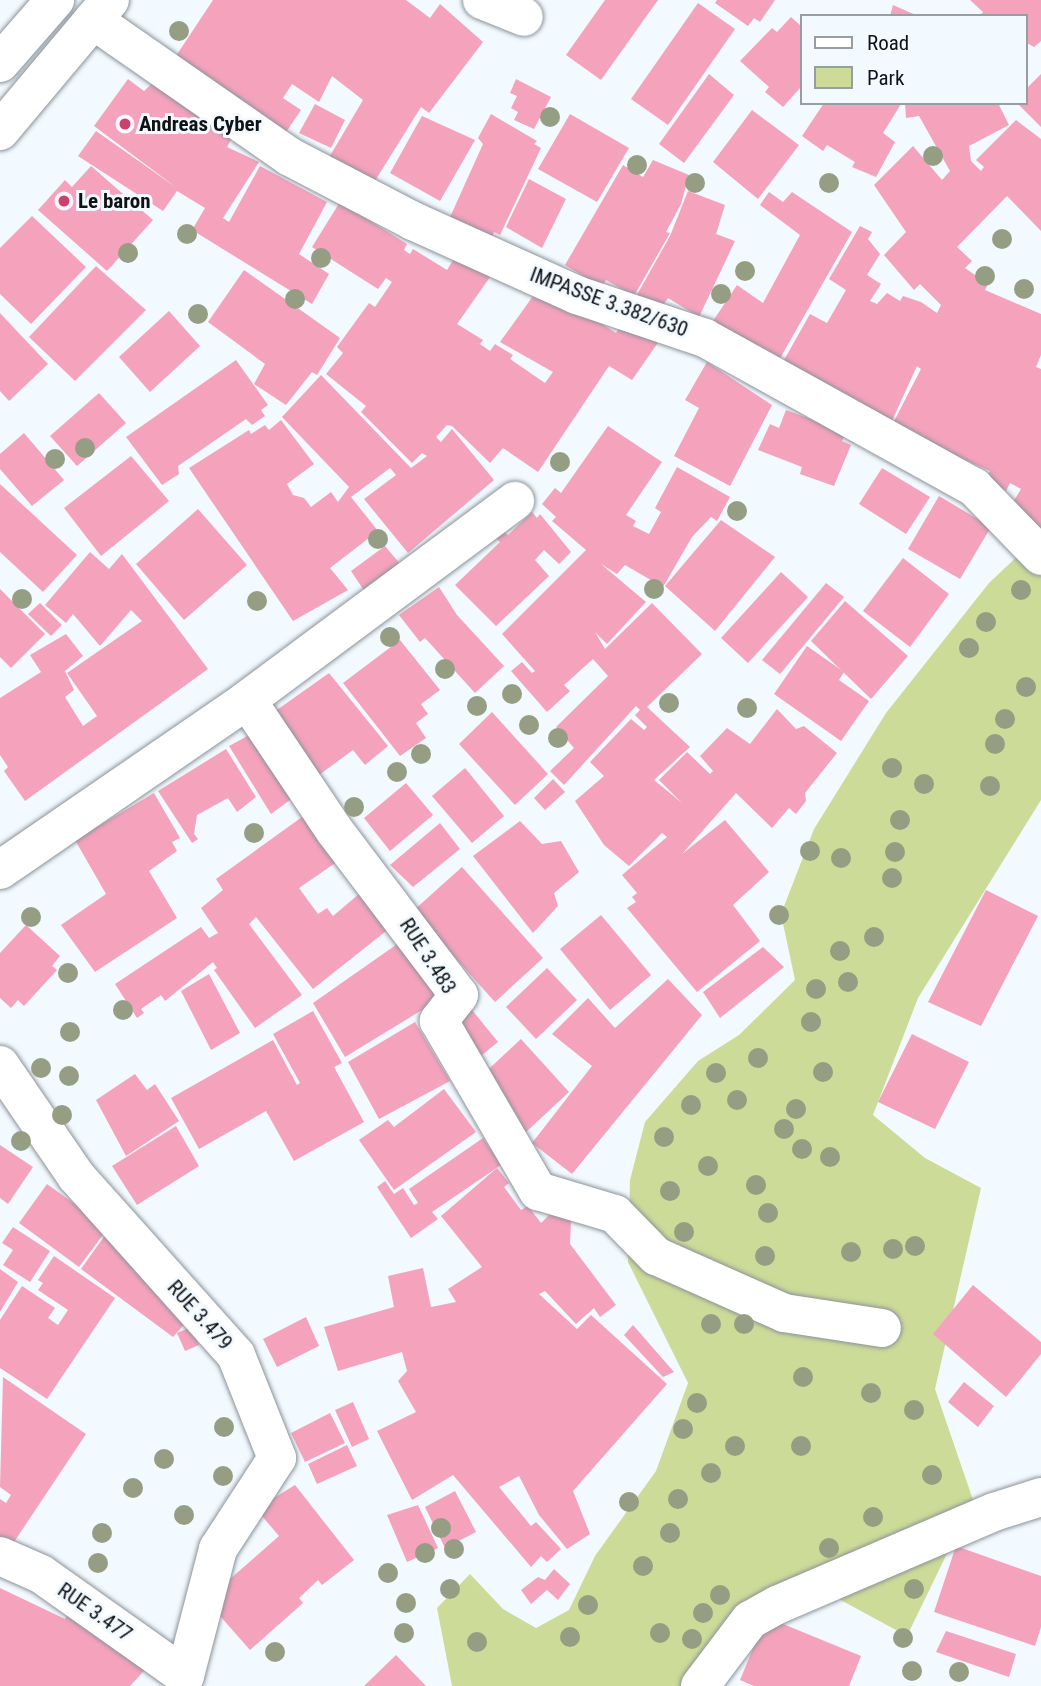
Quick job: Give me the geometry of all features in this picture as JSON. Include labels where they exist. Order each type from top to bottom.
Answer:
[{"type":"street","points":[[0,64],[55,0]]},
{"type":"street","points":[[482,0],[524,17]]},
{"type":"street","points":[[0,131],[102,10]]},
{"type":"street","name":"IMPASSE 3.382/630","points":[[102,10],[290,157],[413,221],[553,284],[705,338],[974,487],[1041,556]]},
{"type":"street","points":[[0,870],[247,700],[515,502]]},
{"type":"street","name":"RUE 3.483","points":[[247,700],[334,830],[459,995],[439,1021],[538,1191],[615,1214],[656,1256],[785,1313],[882,1328]]},
{"type":"street","name":"RUE 3.479","points":[[0,1065],[76,1176],[236,1355],[277,1458],[218,1549],[186,1676]]},
{"type":"street","points":[[700,1686],[750,1620],[768,1610],[994,1512],[1041,1497]]},
{"type":"street","name":"RUE 3.477","points":[[0,1556],[41,1574],[186,1676]]},
{"type":"green space","points":[[1020,554],[1041,565],[1041,800],[918,998],[873,1115],[925,1158],[981,1188],[935,1389],[973,1500],[907,1636],[815,1586],[756,1621],[717,1686],[452,1686],[437,1608],[470,1574],[503,1609],[536,1628],[569,1610],[595,1556],[656,1471],[688,1383],[628,1262],[630,1180],[645,1122],[698,1061],[739,1035],[795,980],[781,914],[814,829],[886,713],[989,583]]},
{"type":"building","points":[[213,0],[406,0],[430,18],[440,4],[483,42],[429,113],[421,107],[368,192],[324,166],[363,100],[332,76],[319,102],[292,84],[283,98],[301,110],[280,141],[172,62]]},
{"type":"building","points":[[605,0],[658,0],[601,80],[566,55]]},
{"type":"building","points":[[717,0],[775,0],[760,22],[754,18],[748,26],[715,3]]},
{"type":"building","points":[[970,0],[1041,0],[1041,41],[1034,47],[1027,43],[1027,14],[982,14],[983,12]]},
{"type":"building","points":[[698,3],[735,29],[668,125],[631,99]]},
{"type":"building","points":[[893,5],[913,14],[891,14]]},
{"type":"building","points":[[791,17],[800,25],[800,88],[783,107],[765,92],[769,87],[740,61],[772,28],[777,32]]},
{"type":"building","points":[[709,74],[734,95],[684,163],[659,144]]},
{"type":"building","points":[[1041,74],[1041,127],[1019,105],[1027,105],[1027,88]]},
{"type":"building","points":[[160,76],[234,134],[227,147],[259,162],[223,218],[229,222],[260,166],[327,202],[299,254],[329,274],[312,304],[192,230],[205,208],[177,191],[163,211],[78,156],[96,131],[177,188],[94,126],[128,79],[144,91]]},
{"type":"building","points":[[516,79],[551,97],[534,129],[514,120],[518,112],[511,108],[517,96],[510,93]]},
{"type":"building","points":[[315,104],[345,120],[331,148],[299,133]]},
{"type":"building","points":[[823,105],[900,105],[883,133],[895,142],[876,177],[852,167],[855,162],[827,145],[823,151],[802,136]]},
{"type":"building","points":[[905,105],[999,105],[1009,125],[969,146],[971,161],[981,171],[984,167],[976,160],[1016,120],[1041,139],[1041,231],[1007,196],[957,247],[972,261],[965,268],[988,284],[985,290],[1041,314],[1041,355],[1036,367],[1041,369],[1041,538],[1010,507],[1021,489],[1010,483],[1006,491],[986,478],[990,471],[891,427],[921,369],[917,366],[891,423],[779,369],[810,314],[827,323],[846,290],[829,279],[860,226],[872,232],[868,239],[880,254],[867,275],[881,284],[870,301],[877,304],[887,293],[900,301],[903,296],[921,302],[937,313],[941,305],[920,284],[914,290],[884,255],[906,232],[874,185],[913,146],[942,180],[950,171],[919,116],[906,118]]},
{"type":"building","points":[[752,110],[799,145],[758,199],[713,162]]},
{"type":"building","points":[[491,114],[537,141],[534,144],[541,148],[500,235],[494,232],[488,245],[446,226],[483,144],[478,138]]},
{"type":"building","points":[[570,114],[629,148],[597,202],[538,169]]},
{"type":"building","points":[[422,116],[475,140],[440,201],[390,173]]},
{"type":"building","points":[[653,160],[689,175],[681,204],[666,232],[670,233],[634,296],[606,280],[602,287],[565,265],[623,165],[643,177]]},
{"type":"building","points":[[91,166],[153,220],[107,271],[38,210],[65,180],[72,187]]},
{"type":"building","points":[[529,179],[566,199],[542,248],[506,227]]},
{"type":"building","points":[[688,191],[725,205],[716,234],[735,241],[699,317],[668,298],[657,314],[634,300],[670,236]]},
{"type":"building","points":[[769,192],[783,202],[792,192],[852,232],[774,369],[709,327],[737,285],[763,303],[800,235],[760,205]]},
{"type":"building","points":[[340,202],[407,244],[404,250],[410,254],[413,249],[447,270],[460,249],[495,270],[457,324],[483,340],[480,344],[490,351],[495,344],[513,355],[510,359],[545,383],[553,372],[500,342],[541,285],[616,333],[628,315],[664,334],[632,380],[609,366],[538,472],[503,448],[490,463],[452,426],[447,425],[436,437],[441,442],[452,429],[494,480],[408,553],[364,499],[396,475],[390,468],[351,497],[378,531],[330,568],[348,590],[293,621],[189,468],[249,430],[251,434],[265,425],[269,430],[281,420],[314,464],[287,484],[293,495],[304,498],[311,507],[331,492],[338,502],[349,487],[282,417],[321,375],[411,468],[427,456],[422,453],[412,463],[361,412],[366,406],[326,374],[343,353],[337,347],[369,303],[375,307],[392,282],[386,278],[378,289],[312,247]]},
{"type":"building","points":[[32,216],[86,267],[31,324],[0,294],[0,248]]},
{"type":"building","points":[[96,266],[146,310],[75,381],[29,337]]},
{"type":"building","points":[[244,270],[340,338],[317,375],[312,372],[286,405],[254,384],[265,364],[208,322]]},
{"type":"building","points":[[169,311],[200,346],[150,392],[119,357]]},
{"type":"building","points":[[0,313],[48,364],[9,401],[0,391]]},
{"type":"building","points":[[236,360],[268,405],[261,410],[265,416],[252,425],[246,419],[178,466],[179,474],[162,485],[126,437]]},
{"type":"building","points":[[707,362],[772,405],[730,486],[674,456],[699,408],[685,400]]},
{"type":"building","points":[[99,393],[126,423],[77,466],[50,436]]},
{"type":"building","points":[[786,410],[846,432],[842,441],[851,445],[834,486],[800,474],[802,467],[758,450],[770,424],[779,428]]},
{"type":"building","points":[[608,426],[662,462],[626,515],[636,521],[633,526],[649,534],[661,512],[655,508],[677,467],[730,497],[717,521],[711,517],[692,537],[663,587],[625,565],[617,574],[601,564],[646,602],[607,644],[595,632],[605,649],[652,603],[702,654],[647,707],[690,747],[654,780],[682,803],[659,780],[687,752],[710,774],[713,771],[700,756],[727,728],[750,744],[777,709],[796,729],[804,726],[837,753],[805,793],[806,801],[796,814],[789,808],[772,828],[736,793],[682,854],[725,820],[769,872],[733,905],[760,941],[697,992],[627,908],[636,902],[632,897],[637,893],[622,875],[667,837],[662,833],[629,866],[604,845],[575,801],[604,776],[590,762],[631,719],[644,730],[647,727],[635,715],[640,710],[636,706],[564,785],[550,771],[574,748],[556,727],[608,676],[593,659],[564,685],[570,691],[547,712],[511,671],[522,662],[532,673],[535,671],[502,634],[586,550],[552,521],[556,517],[542,504],[555,488],[561,493]]},
{"type":"building","points":[[24,433],[64,480],[32,506],[0,469],[0,454]]},
{"type":"building","points":[[131,456],[169,501],[101,556],[64,508]]},
{"type":"building","points":[[882,468],[930,497],[906,534],[859,504]]},
{"type":"building","points":[[0,484],[77,555],[43,592],[0,552]]},
{"type":"building","points":[[939,496],[991,527],[960,579],[908,549]]},
{"type":"building","points":[[198,509],[247,565],[184,620],[136,564]]},
{"type":"building","points":[[532,512],[537,518],[540,514],[571,552],[559,564],[544,550],[535,560],[549,576],[496,626],[455,585],[500,542],[494,537],[502,529],[508,535]]},
{"type":"building","points":[[721,520],[775,557],[715,631],[665,586]]},
{"type":"building","points":[[385,546],[401,565],[365,592],[351,571]]},
{"type":"building","points":[[90,552],[109,569],[122,554],[208,669],[25,801],[4,771],[8,767],[0,755],[0,698],[41,672],[30,655],[66,634],[83,656],[65,671],[74,690],[65,697],[83,726],[97,716],[67,673],[142,621],[131,610],[100,646],[73,614],[66,623],[45,605]]},
{"type":"building","points":[[903,558],[949,594],[910,647],[863,611]]},
{"type":"building","points":[[781,572],[808,597],[748,663],[721,638]]},
{"type":"building","points":[[826,583],[844,597],[780,674],[762,660]]},
{"type":"building","points":[[439,587],[457,615],[504,666],[475,693],[425,638],[420,642],[399,615]]},
{"type":"building","points":[[0,589],[45,634],[11,668],[0,657]]},
{"type":"building","points":[[845,601],[908,656],[871,699],[811,641]]},
{"type":"building","points":[[40,603],[62,625],[51,636],[28,614]]},
{"type":"building","points":[[400,640],[440,690],[421,704],[428,714],[416,723],[426,738],[400,756],[343,683]]},
{"type":"building","points":[[807,646],[844,672],[839,680],[869,701],[841,741],[774,694]]},
{"type":"building","points":[[329,673],[388,746],[365,765],[353,750],[319,775],[274,712]]},
{"type":"building","points":[[492,712],[548,774],[515,805],[459,744]]},
{"type":"building","points":[[255,732],[294,797],[271,814],[229,746]]},
{"type":"building","points":[[226,749],[256,797],[237,812],[228,798],[197,815],[194,834],[198,839],[192,843],[158,791]]},
{"type":"building","points":[[465,768],[504,816],[472,843],[432,796]]},
{"type":"building","points":[[553,779],[565,792],[545,810],[534,798]]},
{"type":"building","points":[[406,783],[433,815],[390,851],[364,818]]},
{"type":"building","points":[[154,793],[180,838],[172,842],[177,851],[149,871],[177,918],[95,972],[61,925],[106,894],[75,840]]},
{"type":"building","points":[[309,812],[344,857],[299,888],[318,914],[327,908],[333,916],[372,883],[400,920],[313,989],[256,917],[249,924],[302,995],[255,1028],[214,970],[217,968],[213,962],[165,1001],[161,995],[141,1009],[144,1013],[137,1018],[115,984],[201,927],[209,938],[218,933],[201,908],[223,890],[216,879]]},
{"type":"building","points":[[520,821],[542,844],[561,841],[579,872],[554,893],[558,906],[533,933],[473,856]]},
{"type":"building","points":[[440,823],[460,849],[413,887],[390,865]]},
{"type":"building","points":[[462,867],[543,958],[495,1002],[413,911]]},
{"type":"building","points":[[986,890],[1038,916],[981,1026],[928,1002]]},
{"type":"building","points":[[601,915],[651,975],[610,1010],[560,949]]},
{"type":"building","points":[[26,925],[60,956],[52,966],[57,970],[24,1006],[18,1000],[11,1008],[0,998],[0,953]]},
{"type":"building","points":[[403,940],[440,999],[345,1057],[313,1003]]},
{"type":"building","points":[[763,947],[784,967],[720,1018],[703,992]]},
{"type":"building","points":[[547,968],[577,1000],[536,1039],[506,1007]]},
{"type":"building","points":[[209,974],[240,1033],[211,1050],[181,991]]},
{"type":"building","points":[[668,979],[702,1015],[572,1174],[532,1143],[592,1066],[552,1034],[588,998],[615,1028]]},
{"type":"building","points":[[468,1005],[498,1042],[460,1073],[431,1035]]},
{"type":"building","points":[[313,1011],[342,1063],[334,1067],[364,1122],[294,1161],[266,1111],[199,1149],[171,1098],[273,1040],[297,1085],[300,1083],[273,1034]]},
{"type":"building","points":[[415,1022],[450,1081],[379,1119],[348,1062]]},
{"type":"building","points":[[912,1034],[969,1062],[935,1129],[878,1102]]},
{"type":"building","points":[[521,1039],[569,1092],[526,1132],[478,1079]]},
{"type":"building","points":[[135,1074],[147,1090],[155,1084],[179,1121],[126,1156],[96,1100]]},
{"type":"building","points":[[444,1089],[476,1132],[394,1190],[359,1140],[388,1120],[394,1127]]},
{"type":"building","points":[[176,1126],[199,1166],[137,1205],[112,1166]]},
{"type":"building","points":[[483,1138],[501,1165],[432,1212],[438,1219],[411,1238],[377,1187],[385,1181],[394,1194],[403,1188],[414,1205],[418,1203],[409,1189]]},
{"type":"building","points":[[0,1145],[33,1167],[8,1204],[0,1198]]},
{"type":"building","points":[[497,1168],[509,1183],[504,1187],[521,1210],[528,1206],[541,1223],[556,1208],[571,1221],[570,1244],[616,1305],[600,1317],[594,1308],[576,1324],[545,1291],[539,1294],[577,1329],[591,1315],[667,1384],[573,1491],[590,1534],[567,1549],[539,1515],[519,1476],[499,1487],[531,1526],[536,1522],[561,1549],[547,1562],[541,1556],[531,1567],[453,1475],[412,1500],[377,1431],[416,1412],[398,1381],[407,1371],[402,1352],[338,1371],[324,1327],[394,1307],[388,1276],[423,1268],[431,1307],[456,1302],[448,1289],[482,1267],[441,1216]]},
{"type":"building","points":[[47,1184],[108,1228],[79,1267],[19,1223]]},
{"type":"building","points":[[13,1227],[50,1251],[30,1282],[3,1265],[13,1250],[2,1243]]},
{"type":"building","points":[[108,1231],[189,1319],[173,1337],[81,1269]]},
{"type":"building","points":[[54,1256],[115,1298],[47,1399],[0,1368],[0,1320],[22,1286],[55,1308],[48,1318],[58,1325],[68,1310],[38,1290],[43,1283],[38,1280]]},
{"type":"building","points":[[0,1269],[18,1282],[0,1312]]},
{"type":"building","points":[[973,1285],[1041,1342],[1041,1354],[1006,1397],[933,1334]]},
{"type":"building","points":[[306,1317],[319,1346],[277,1367],[263,1339]]},
{"type":"building","points":[[633,1325],[674,1372],[663,1377],[624,1335]]},
{"type":"building","points":[[191,1327],[199,1345],[185,1351],[177,1333]]},
{"type":"building","points":[[3,1377],[86,1434],[6,1554],[0,1550],[0,1499],[6,1503],[11,1495],[0,1487]]},
{"type":"building","points":[[964,1382],[994,1406],[978,1427],[948,1402]]},
{"type":"building","points":[[353,1402],[369,1439],[352,1447],[335,1410]]},
{"type":"building","points":[[330,1413],[345,1443],[305,1462],[291,1433]]},
{"type":"building","points":[[347,1445],[357,1466],[317,1484],[308,1464]]},
{"type":"building","points":[[295,1485],[354,1560],[322,1585],[318,1580],[299,1598],[303,1603],[250,1650],[206,1600],[279,1536],[256,1509]]},
{"type":"building","points":[[455,1491],[476,1532],[445,1548],[425,1507]]},
{"type":"building","points":[[418,1505],[438,1548],[407,1562],[387,1515]]},
{"type":"building","points":[[956,1546],[1041,1576],[1041,1627],[1035,1646],[934,1612]]},
{"type":"building","points":[[554,1569],[570,1584],[558,1600],[547,1590],[531,1604],[521,1590],[538,1577],[545,1580]]},
{"type":"building","points":[[0,1588],[65,1619],[69,1610],[153,1661],[130,1686],[0,1686]]},
{"type":"building","points":[[766,1617],[861,1656],[849,1686],[754,1686],[740,1680]]},
{"type":"building","points":[[946,1631],[1016,1654],[1009,1677],[936,1652]]},
{"type":"building","points":[[396,1655],[426,1686],[364,1686]]},
{"type":"place","name":"Andreas Cyber","points":[[125,124]]},
{"type":"place","name":"Le baron","points":[[64,201]]}]
